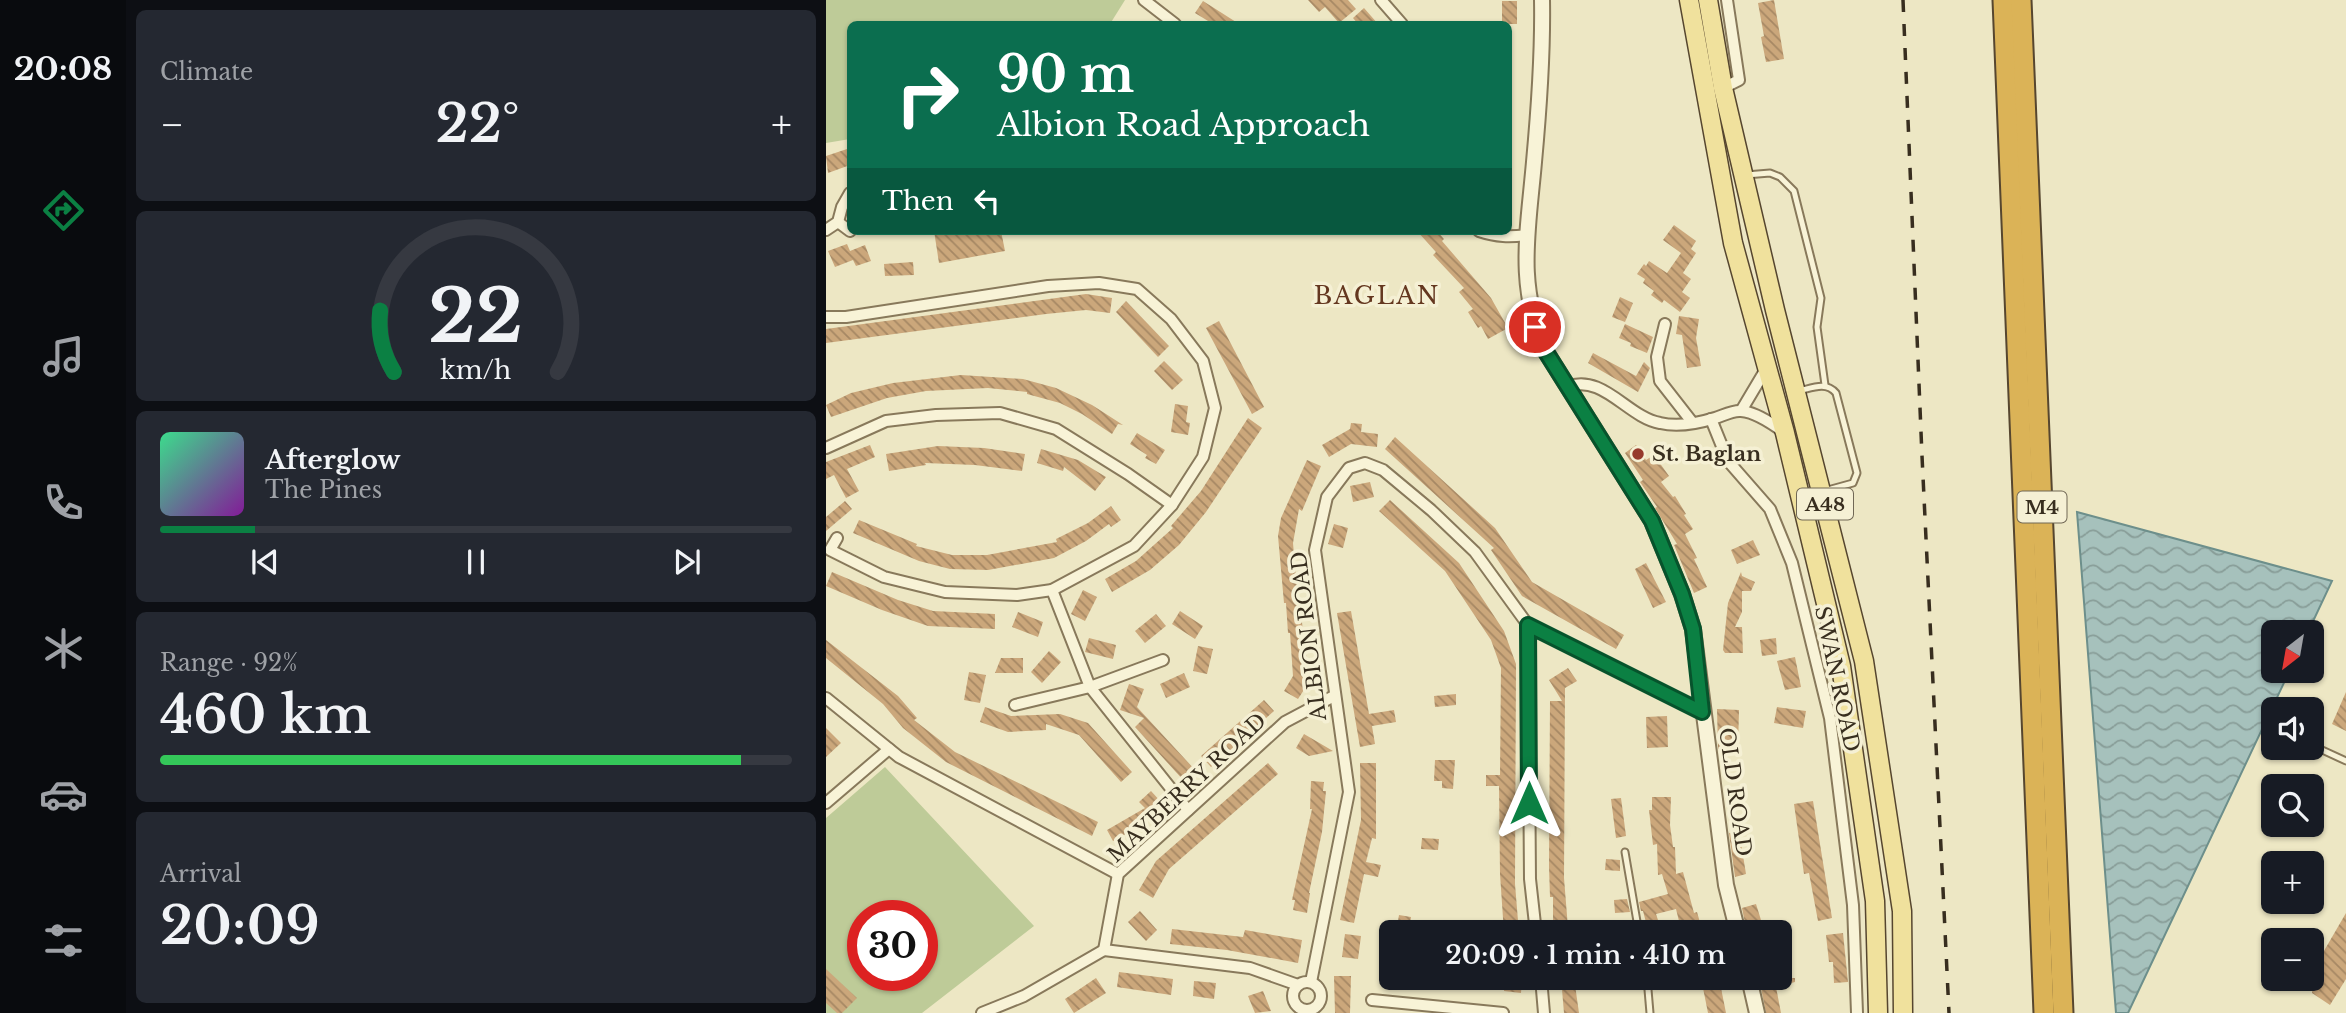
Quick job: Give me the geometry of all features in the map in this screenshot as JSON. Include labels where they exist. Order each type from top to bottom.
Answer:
[{"type":"highway","name":"M4","points":[[2003,0],[2044,1013]]},
{"type":"highway","name":"M4","points":[[2021,0],[2063,1013]]},
{"type":"main road","name":"A48","points":[[1689,0],[1733,243],[1784,433],[1841,666],[1875,901],[1878,1013]]},
{"type":"main road","name":"A48","points":[[1708,0],[1731,84],[1743,175],[1864,661],[1902,911],[1903,1013]]},
{"type":"street","points":[[1144,0],[1171,21]]},
{"type":"street","points":[[1381,0],[1399,21]]},
{"type":"street","name":"OLD ROAD","points":[[1542,0],[1541,84],[1525,268],[1529,301],[1535,327],[1546,352],[1652,521],[1682,594],[1693,629],[1726,885],[1735,920]]},
{"type":"street","points":[[1727,0],[1731,84]]},
{"type":"street","points":[[826,230],[838,222],[847,198]]},
{"type":"street","points":[[838,222],[847,228]]},
{"type":"street","points":[[1490,235],[1507,238],[1528,235]]},
{"type":"street","points":[[826,317],[846,317],[1048,286],[1098,283],[1138,289],[1171,318],[1203,361],[1215,408],[1203,457],[1171,506],[1134,546],[1052,590],[1017,595],[945,592],[884,577],[830,550],[837,538]]},
{"type":"street","points":[[1665,324],[1657,357],[1660,381],[1692,422]]},
{"type":"street","points":[[1741,411],[1766,369]]},
{"type":"street","points":[[1567,387],[1586,383],[1594,386],[1659,423],[1692,422],[1741,411],[1766,420],[1784,433]]},
{"type":"street","points":[[826,448],[886,421],[936,415],[1000,413],[1056,429],[1129,474],[1171,506]]},
{"type":"street","name":"SWAN ROAD","points":[[1711,419],[1728,461],[1770,509],[1791,563],[1830,718],[1853,905],[1857,1013]]},
{"type":"street","name":"ALBION ROAD","points":[[1311,982],[1349,792],[1315,550],[1327,497],[1349,468],[1365,463],[1383,470],[1475,552],[1528,625]]},
{"type":"street","points":[[1052,590],[1090,687],[1188,810]]},
{"type":"street","points":[[1535,920],[1530,879],[1528,625],[1702,712]]},
{"type":"street","points":[[1015,705],[1090,687],[1163,660]]},
{"type":"street","name":"MAYBERRY ROAD","points":[[1104,950],[1118,874],[1285,722],[1334,696]]},
{"type":"street","points":[[826,698],[899,757],[1118,874]]},
{"type":"street","points":[[826,803],[889,749]]},
{"type":"street","points":[[982,1013],[1024,996],[1104,950],[1250,968],[1298,985]]},
{"type":"street","points":[[1307,981],[1319,989],[1321,995],[1315,1010],[1294,1010],[1293,996],[1298,985],[1307,981]]},
{"type":"street","points":[[1542,990],[1544,1013]]},
{"type":"street","points":[[1752,990],[1757,1013]]},
{"type":"street","points":[[1372,1000],[1503,1013]]},
{"type":"lane","points":[[1743,175],[1770,173],[1790,184],[1794,191],[1821,298],[1817,327],[1825,385]]},
{"type":"lane","points":[[1796,392],[1825,385],[1836,393],[1857,472],[1853,483],[1822,492]]},
{"type":"lane","points":[[2324,751],[2346,761]]},
{"type":"lane","points":[[1625,852],[1637,920]]},
{"type":"lane","points":[[1648,990],[1650,1013]]},
{"type":"green space","points":[[826,0],[1125,0],[1112,21],[847,21],[847,140],[826,143]]},
{"type":"green space","points":[[885,767],[1034,926],[922,1013],[826,1013],[826,818]]},
{"type":"water","points":[[2077,512],[2332,581],[2314,620],[2261,620],[2261,683],[2284,683],[2277,697],[2261,697],[2261,731],[2128,1013],[2116,1013]]},
{"type":"building","points":[[1308,0],[1348,0],[1356,9],[1341,21],[1337,21],[1325,7],[1319,12]]},
{"type":"building","points":[[1774,0],[1784,59],[1766,62],[1758,3]]},
{"type":"building","points":[[1203,1],[1234,21],[1208,21],[1195,13]]},
{"type":"building","points":[[1502,1],[1517,1],[1517,24],[1502,21]]},
{"type":"building","points":[[1364,8],[1375,21],[1356,21],[1353,18]]},
{"type":"building","points":[[847,149],[847,166],[828,173],[826,156]]},
{"type":"building","points":[[1674,225],[1696,241],[1691,249],[1696,253],[1683,273],[1691,279],[1682,292],[1690,298],[1680,312],[1664,300],[1662,303],[1651,295],[1654,291],[1643,283],[1645,279],[1637,274],[1649,261],[1667,273],[1681,253],[1663,240]]},
{"type":"building","points":[[935,235],[1002,235],[1005,251],[939,263]]},
{"type":"building","points":[[1421,235],[1440,235],[1444,239],[1442,241],[1491,298],[1508,328],[1488,339],[1481,326],[1478,328],[1468,312],[1473,309],[1459,292],[1464,288],[1433,255],[1436,252]]},
{"type":"building","points":[[847,244],[850,251],[865,245],[871,261],[856,266],[853,260],[835,267],[828,251]]},
{"type":"building","points":[[913,262],[914,275],[885,276],[884,264]]},
{"type":"building","points":[[1086,294],[1112,298],[1110,313],[1086,310],[1046,314],[826,343],[826,329]]},
{"type":"building","points":[[1620,297],[1633,303],[1625,322],[1612,317]]},
{"type":"building","points":[[1126,301],[1169,346],[1158,357],[1116,312]]},
{"type":"building","points":[[1679,316],[1699,319],[1696,338],[1701,366],[1687,368],[1682,335],[1676,334]]},
{"type":"building","points":[[1219,321],[1264,407],[1252,414],[1206,328]]},
{"type":"building","points":[[1625,324],[1653,337],[1647,353],[1619,338]]},
{"type":"building","points":[[1593,353],[1636,376],[1644,362],[1650,368],[1638,392],[1588,363]]},
{"type":"building","points":[[1164,361],[1183,380],[1172,390],[1154,371]]},
{"type":"building","points":[[961,375],[1023,379],[1056,388],[1092,405],[1123,425],[1118,424],[1112,434],[1060,403],[1027,392],[988,388],[926,391],[887,398],[831,417],[826,405],[851,393],[893,383]]},
{"type":"building","points":[[1175,404],[1188,406],[1188,435],[1171,432]]},
{"type":"building","points":[[1248,418],[1262,428],[1206,512],[1179,545],[1150,570],[1112,592],[1105,579],[1136,561],[1173,528],[1171,526],[1201,491]]},
{"type":"building","points":[[1351,423],[1362,424],[1361,432],[1378,434],[1377,447],[1351,444],[1329,457],[1322,445],[1350,429]]},
{"type":"building","points":[[1137,433],[1165,450],[1156,464],[1130,444]]},
{"type":"building","points":[[1395,437],[1495,528],[1532,582],[1624,635],[1616,649],[1522,596],[1491,550],[1494,548],[1385,449]]},
{"type":"building","points":[[870,445],[875,457],[847,469],[859,491],[846,498],[834,475],[826,479],[826,462]]},
{"type":"building","points":[[1636,445],[1646,460],[1654,455],[1669,476],[1661,482],[1673,497],[1675,496],[1693,529],[1685,534],[1707,587],[1694,593],[1674,545],[1677,544],[1640,482],[1643,480],[1625,453]]},
{"type":"building","points":[[938,446],[984,448],[1025,454],[1022,471],[975,465],[925,463],[926,465],[889,471],[886,454]]},
{"type":"building","points":[[1041,449],[1078,460],[1106,477],[1095,491],[1064,467],[1063,471],[1037,463]]},
{"type":"building","points":[[1307,460],[1321,466],[1302,511],[1299,509],[1293,543],[1299,612],[1306,643],[1308,677],[1311,679],[1298,699],[1284,691],[1293,676],[1278,536],[1281,518]]},
{"type":"building","points":[[1370,482],[1374,497],[1353,502],[1350,486]]},
{"type":"building","points":[[1390,500],[1459,563],[1504,631],[1516,664],[1515,884],[1518,920],[1503,920],[1499,786],[1486,786],[1486,775],[1500,775],[1501,668],[1491,640],[1445,571],[1379,511]]},
{"type":"building","points":[[845,501],[852,509],[826,531],[826,517]]},
{"type":"building","points":[[1111,506],[1121,520],[1111,527],[1109,524],[1086,541],[1054,558],[988,570],[950,569],[919,561],[853,533],[859,520],[917,544],[916,546],[952,555],[987,555],[1057,542],[1056,539],[1088,523]]},
{"type":"building","points":[[1334,524],[1348,528],[1343,548],[1328,544]]},
{"type":"building","points":[[1753,540],[1760,555],[1737,564],[1731,550]]},
{"type":"building","points":[[1646,563],[1666,602],[1653,608],[1635,569]]},
{"type":"building","points":[[832,572],[898,600],[933,611],[995,614],[995,629],[928,626],[882,610],[826,586]]},
{"type":"building","points":[[1741,572],[1742,576],[1755,582],[1751,591],[1742,591],[1742,612],[1735,627],[1742,627],[1743,653],[1725,653],[1723,650],[1728,603]]},
{"type":"building","points":[[1083,590],[1097,597],[1085,621],[1071,614]]},
{"type":"building","points":[[1180,611],[1203,626],[1195,639],[1172,624]]},
{"type":"building","points":[[1351,611],[1369,714],[1394,710],[1396,722],[1372,726],[1375,744],[1360,747],[1337,613]]},
{"type":"building","points":[[1018,612],[1043,622],[1038,637],[1012,627]]},
{"type":"building","points":[[1156,614],[1166,626],[1145,643],[1135,631]]},
{"type":"building","points":[[1089,638],[1116,645],[1113,659],[1085,652]]},
{"type":"building","points":[[1776,638],[1777,654],[1762,656],[1760,640]]},
{"type":"building","points":[[826,640],[898,696],[917,718],[914,720],[955,752],[1098,822],[1092,836],[946,762],[903,728],[883,704],[826,658]]},
{"type":"building","points":[[1198,646],[1213,649],[1207,674],[1193,671]]},
{"type":"building","points":[[1049,651],[1061,662],[1042,683],[1031,672]]},
{"type":"building","points":[[1795,657],[1801,687],[1785,690],[1777,661]]},
{"type":"building","points":[[1001,658],[1023,658],[1023,673],[995,673]]},
{"type":"building","points":[[1568,668],[1577,681],[1565,688],[1564,878],[1567,920],[1553,920],[1553,897],[1550,897],[1550,701],[1562,701],[1549,680]]},
{"type":"building","points":[[969,672],[986,675],[980,703],[964,700]]},
{"type":"building","points":[[1184,673],[1190,687],[1166,698],[1160,684]]},
{"type":"building","points":[[1129,684],[1144,689],[1137,707],[1196,771],[1185,782],[1135,727],[1144,718],[1120,710]]},
{"type":"building","points":[[2346,692],[2346,731],[2332,724]]},
{"type":"building","points":[[1456,694],[1456,705],[1435,707],[1434,696]]},
{"type":"building","points":[[1264,700],[1274,711],[1211,767],[1201,756]]},
{"type":"building","points":[[985,707],[1011,716],[1060,714],[1088,723],[1132,772],[1121,782],[1079,735],[1046,724],[1046,730],[1008,732],[980,722]]},
{"type":"building","points":[[1777,707],[1806,711],[1803,728],[1774,723]]},
{"type":"building","points":[[1717,709],[1739,710],[1738,749],[1718,749]]},
{"type":"building","points":[[1667,716],[1668,747],[1647,748],[1646,717]]},
{"type":"building","points":[[826,728],[841,743],[826,757]]},
{"type":"building","points":[[1304,734],[1333,751],[1309,756],[1296,748]]},
{"type":"building","points":[[1435,760],[1455,760],[1453,789],[1442,788],[1442,781],[1434,781]]},
{"type":"building","points":[[1268,763],[1278,774],[1169,869],[1153,898],[1139,890],[1156,861]]},
{"type":"building","points":[[1360,763],[1376,763],[1376,839],[1372,838],[1366,862],[1381,865],[1378,877],[1364,874],[1354,923],[1340,920],[1361,820]]},
{"type":"building","points":[[1311,781],[1324,782],[1323,791],[1326,791],[1322,832],[1307,913],[1293,910],[1295,900],[1292,900],[1312,809]]},
{"type":"building","points":[[1151,791],[1162,803],[1144,819],[1146,823],[1113,841],[1107,830],[1145,808],[1139,802]]},
{"type":"building","points":[[1652,797],[1671,797],[1670,825],[1675,847],[1676,874],[1683,872],[1694,913],[1697,912],[1699,920],[1679,920],[1676,909],[1656,914],[1658,920],[1645,920],[1641,911],[1639,902],[1668,894],[1662,874],[1658,875],[1657,844],[1653,845],[1649,810],[1652,810]]},
{"type":"building","points":[[1621,798],[1626,836],[1616,838],[1611,799]]},
{"type":"building","points":[[1813,801],[1832,918],[1818,921],[1809,873],[1804,874],[1794,804]]},
{"type":"building","points":[[1739,831],[1746,874],[1735,877],[1729,833]]},
{"type":"building","points":[[1422,838],[1439,839],[1438,850],[1421,849]]},
{"type":"building","points":[[1606,859],[1620,860],[1620,871],[1605,870]]},
{"type":"building","points":[[1627,899],[1630,912],[1615,913],[1614,900]]},
{"type":"building","points":[[1756,904],[1761,920],[1744,920],[1742,908]]},
{"type":"building","points":[[1140,911],[1157,930],[1146,941],[1128,922]]},
{"type":"building","points":[[2346,913],[2346,979],[2330,1005],[2312,993],[2324,991],[2324,951]]},
{"type":"building","points":[[1399,915],[1411,917],[1410,920],[1398,920]]},
{"type":"building","points":[[1172,929],[1243,937],[1245,930],[1302,940],[1298,963],[1227,950],[1170,944]]},
{"type":"building","points":[[1843,933],[1848,982],[1834,983],[1833,962],[1829,962],[1826,935]]},
{"type":"building","points":[[1345,934],[1361,936],[1358,959],[1342,957]]},
{"type":"building","points":[[826,969],[857,998],[842,1013],[837,1013],[826,1003]]},
{"type":"building","points":[[1119,972],[1173,979],[1171,995],[1117,987]]},
{"type":"building","points":[[1334,976],[1351,976],[1350,1013],[1335,1013]]},
{"type":"building","points":[[1096,978],[1106,993],[1074,1013],[1065,999]]},
{"type":"building","points":[[1194,981],[1216,983],[1214,999],[1193,996]]},
{"type":"building","points":[[1504,990],[1521,990],[1521,993]]},
{"type":"building","points":[[1562,990],[1576,990],[1579,1013],[1564,1013]]},
{"type":"building","points":[[1703,990],[1721,990],[1726,1013],[1708,1013]]},
{"type":"building","points":[[1761,990],[1777,990],[1781,1013],[1766,1013]]},
{"type":"building","points":[[1263,991],[1271,1011],[1255,1013],[1248,996]]},
{"type":"railway","points":[[1903,0],[1949,1013]]},
{"type":"place","name":"St. Baglan","points":[[1638,454]]},
{"type":"district","name":"BAGLAN","points":[[1377,295]]},
{"type":"route","points":[[1529,803],[1528,625],[1702,712],[1693,629],[1682,594],[1652,521],[1546,352],[1535,327]]}]
